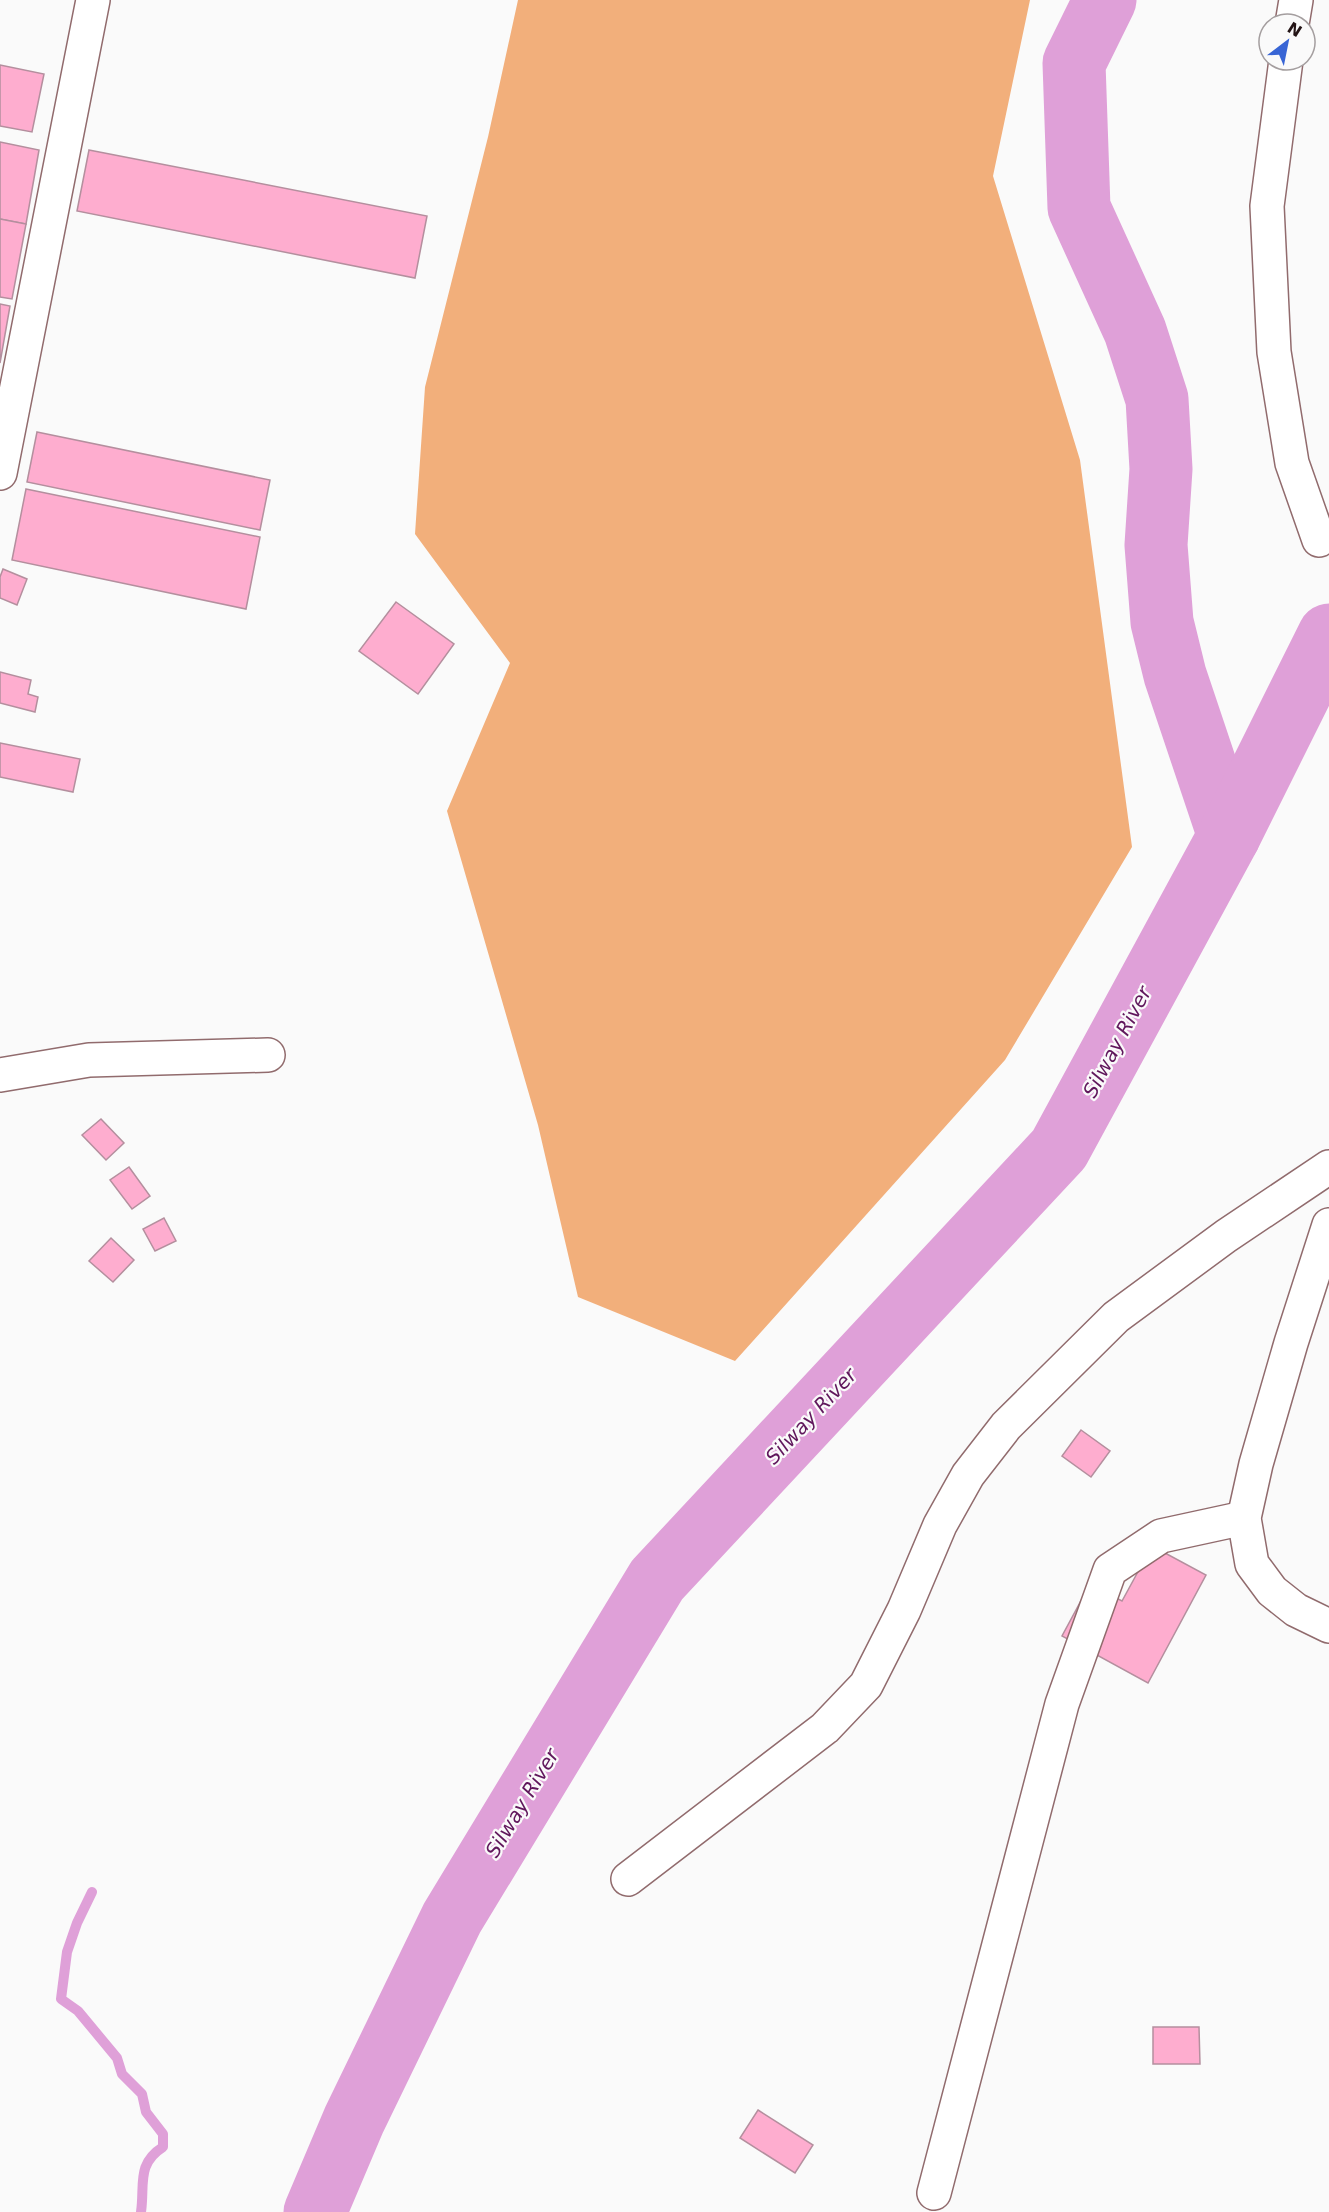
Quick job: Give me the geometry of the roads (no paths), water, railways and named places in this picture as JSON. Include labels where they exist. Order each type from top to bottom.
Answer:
[{"type":"street","points":[[0,473],[93,0]]},
{"type":"street","points":[[1284,72],[1267,206],[1274,352],[1292,463],[1319,540]]},
{"type":"street","points":[[0,1075],[89,1060],[268,1055]]},
{"type":"street","points":[[628,1879],[825,1728],[866,1685],[904,1610],[940,1525],[969,1475],[1006,1426],[1116,1317],[1226,1236],[1329,1167]]},
{"type":"street","points":[[1329,1225],[1288,1354],[1244,1518],[1252,1563],[1272,1591],[1296,1610],[1329,1626]]},
{"type":"street","points":[[934,2193],[1062,1704],[1110,1570],[1161,1536],[1244,1518]]},
{"type":"waterway","points":[[1105,0],[1074,63],[1079,208],[1135,331],[1157,399],[1161,469],[1156,545],[1162,622],[1175,675],[1229,836]]},
{"type":"waterway","name":"Silway River","points":[[315,2212],[354,2120],[452,1918],[657,1580],[1059,1149],[1229,836],[1329,635]]},
{"type":"waterway","points":[[92,1892],[77,1923],[67,1952],[61,1999],[78,2011],[117,2058],[122,2074],[142,2094],[146,2112],[163,2134],[163,2147],[154,2154],[145,2168],[141,2212]]}]
